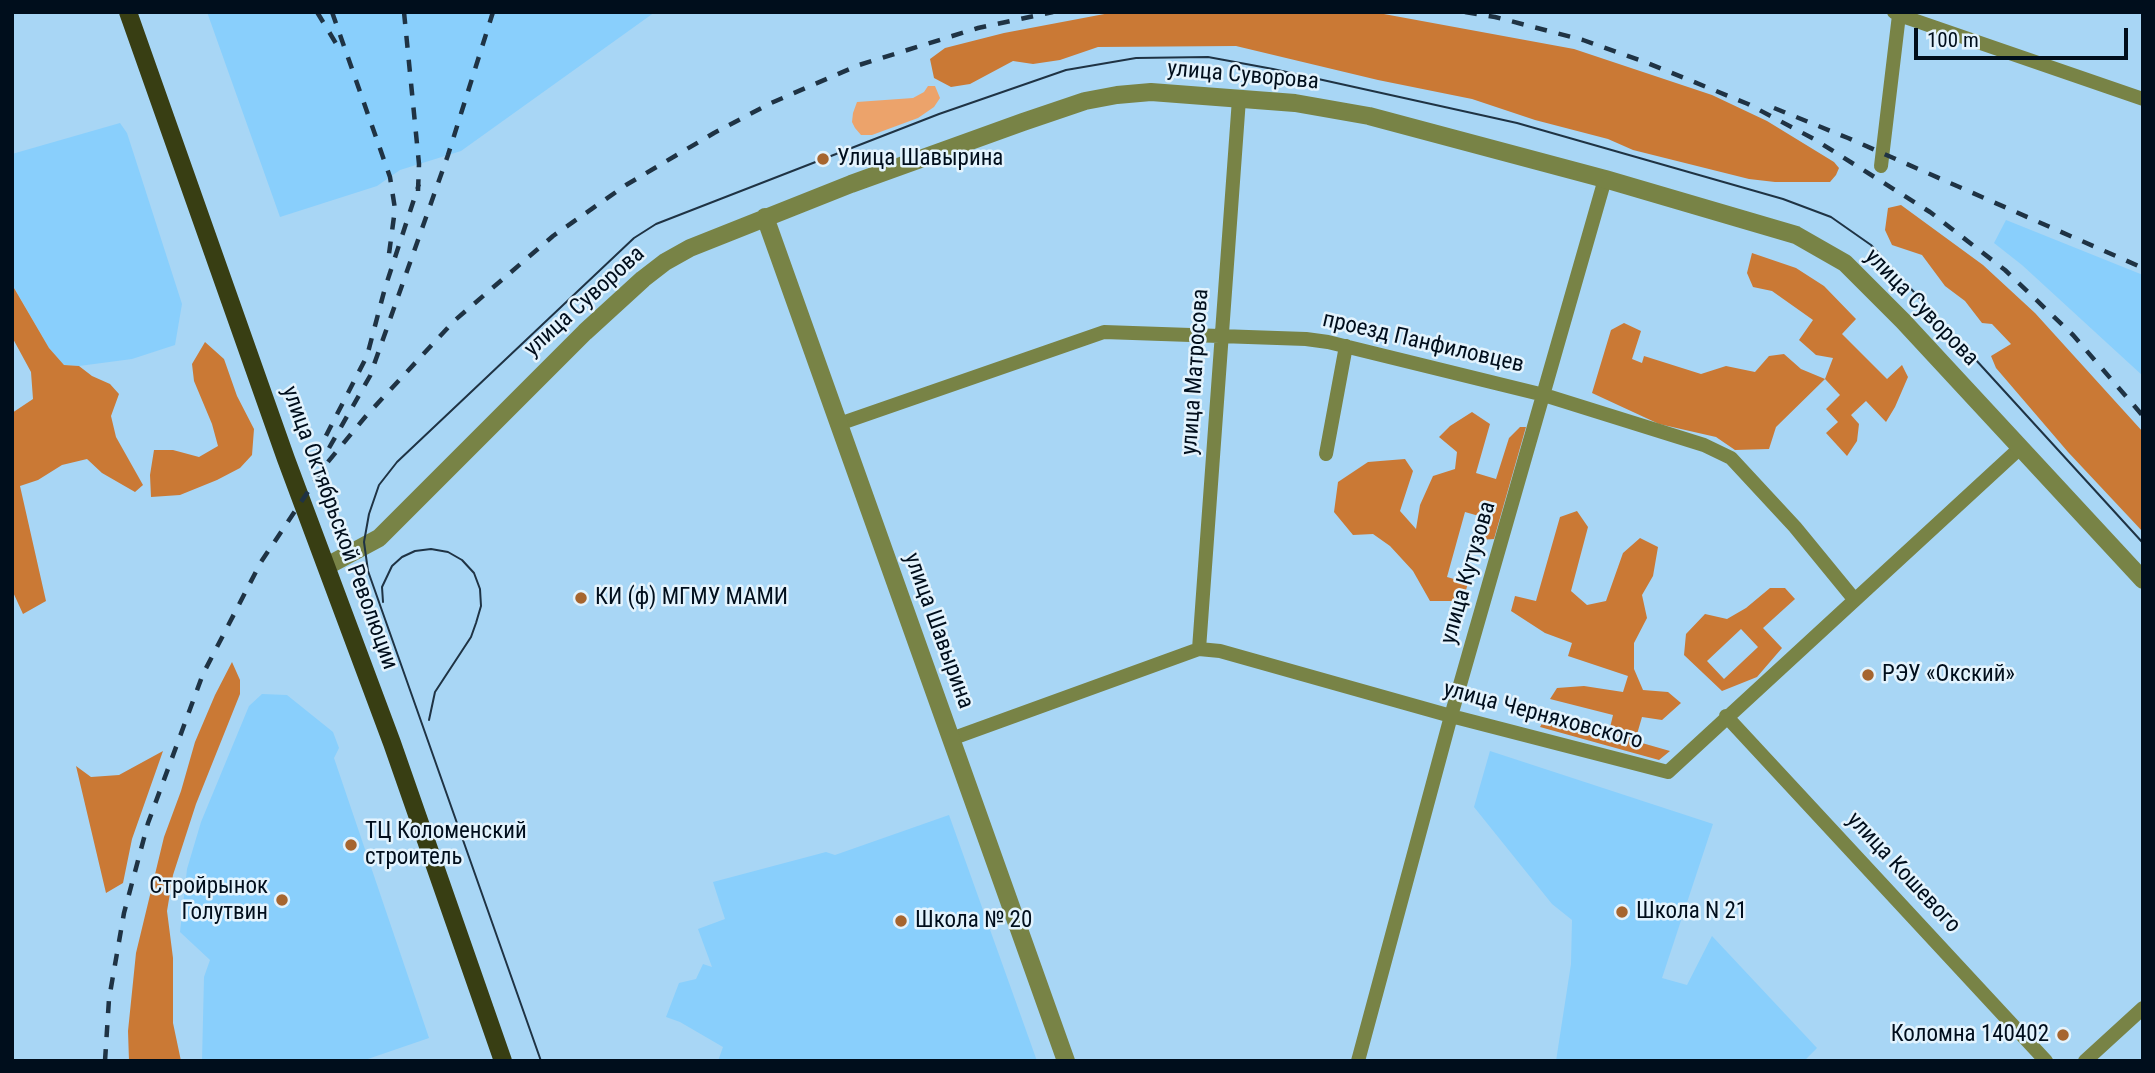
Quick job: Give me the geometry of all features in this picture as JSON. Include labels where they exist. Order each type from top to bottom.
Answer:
[{"type":"main road","name":"улица Октябрьской Революции","points":[[128,12],[414,804],[503,1061]]},
{"type":"street","points":[[1881,166],[1897,14],[2143,99]]},
{"type":"street","name":"улица Суворова","points":[[327,566],[379,538],[576,341],[665,262],[690,248],[765,217],[971,139],[1085,101],[1151,92],[1295,103],[1369,117],[1605,179],[1796,234],[1845,264],[1903,321],[2143,580]]},
{"type":"street","name":"улица Матросова","points":[[1199,649],[1239,99]]},
{"type":"street","name":"улица Кутузова","points":[[1358,1061],[1451,716],[1605,179]]},
{"type":"street","name":"улица Шавырина","points":[[765,217],[1066,1061]]},
{"type":"street","name":"проезд Панфиловцев","points":[[839,424],[1104,332],[1306,339],[1346,346],[1544,396],[1704,445],[1731,458],[1795,527],[1854,599]]},
{"type":"street","points":[[1326,454],[1346,346]]},
{"type":"street","name":"улица Черняховского","points":[[951,739],[1199,649],[1220,651],[1451,716],[1668,772],[2020,448]]},
{"type":"street","name":"улица Кошевого","points":[[1726,716],[2046,1061]]},
{"type":"street","points":[[2085,1061],[2143,1008]]},
{"type":"shaded area","points":[[207,12],[655,12],[461,151],[400,170],[377,186],[280,217]]},
{"type":"shaded area","points":[[1115,12],[1373,12],[1574,49],[1712,95],[1767,121],[1834,162],[1839,168],[1830,182],[1749,179],[1633,150],[1608,139],[1535,120],[1472,99],[1236,46],[1098,47],[1060,60],[1033,64],[1013,61],[970,84],[951,87],[934,78],[930,59],[945,48],[1004,33]]},
{"type":"shaded area","points":[[928,86],[935,86],[940,98],[934,107],[918,118],[872,135],[861,135],[855,128],[852,122],[857,102],[913,98],[924,92]]},
{"type":"shaded area","points":[[120,123],[127,133],[182,304],[175,345],[132,359],[79,366],[64,365],[49,348],[12,284],[12,154]]},
{"type":"shaded area","points":[[1901,205],[1983,265],[2035,313],[2143,432],[2143,532],[2068,452],[1996,368],[1991,356],[2011,344],[1992,324],[1982,323],[1965,301],[1945,286],[1922,255],[1892,245],[1885,230],[1888,208]]},
{"type":"shaded area","points":[[2006,220],[2143,275],[2143,376],[2022,265],[1994,243]]},
{"type":"shaded area","points":[[1752,253],[1796,268],[1824,286],[1856,319],[1842,334],[1887,379],[1902,365],[1908,377],[1886,422],[1866,401],[1851,415],[1859,424],[1857,441],[1847,456],[1826,433],[1838,422],[1826,409],[1840,395],[1825,379],[1833,358],[1816,355],[1799,340],[1813,320],[1772,291],[1753,287],[1747,273]]},
{"type":"shaded area","points":[[14,288],[49,348],[64,365],[79,366],[92,376],[110,384],[119,394],[111,416],[116,437],[143,485],[135,492],[102,473],[87,459],[62,465],[38,480],[20,486],[46,601],[23,614],[12,590],[12,413],[33,399],[31,372],[12,337]]},
{"type":"shaded area","points":[[1624,323],[1641,331],[1632,359],[1642,363],[1644,356],[1701,374],[1726,366],[1755,372],[1769,356],[1784,354],[1801,369],[1825,379],[1776,427],[1769,449],[1735,450],[1716,437],[1659,424],[1592,393],[1611,330]]},
{"type":"shaded area","points":[[205,342],[224,359],[237,396],[254,429],[252,455],[240,468],[217,480],[180,495],[151,497],[150,475],[154,450],[173,450],[199,457],[218,446],[194,381],[192,364]]},
{"type":"shaded area","points":[[1472,412],[1490,424],[1476,473],[1496,479],[1509,438],[1520,427],[1526,427],[1494,539],[1480,540],[1486,518],[1465,512],[1447,577],[1468,583],[1463,601],[1430,601],[1413,571],[1390,546],[1373,534],[1353,535],[1334,512],[1338,482],[1368,462],[1405,459],[1413,471],[1400,511],[1416,529],[1420,505],[1433,476],[1455,469],[1457,452],[1439,437],[1450,426]]},
{"type":"shaded area","points":[[1577,511],[1588,527],[1571,591],[1587,605],[1606,601],[1623,553],[1640,538],[1658,547],[1653,576],[1642,595],[1647,618],[1634,643],[1634,669],[1643,690],[1668,692],[1681,703],[1662,720],[1642,717],[1635,741],[1670,751],[1659,760],[1540,727],[1544,720],[1608,736],[1613,715],[1550,699],[1557,688],[1584,686],[1623,692],[1628,676],[1568,656],[1572,643],[1545,633],[1511,611],[1515,596],[1536,601],[1560,517]]},
{"type":"shaded area","points":[[1770,588],[1785,588],[1795,599],[1763,628],[1782,648],[1757,677],[1722,691],[1684,655],[1686,634],[1705,614],[1727,619],[1746,608]],"holes":[[[1741,629],[1758,647],[1724,679],[1707,661]]]},
{"type":"shaded area","points":[[232,662],[240,680],[240,694],[196,804],[173,875],[167,911],[173,958],[173,1023],[181,1061],[129,1061],[128,1031],[136,953],[164,837],[195,742]]},
{"type":"shaded area","name":"Стройрынок Голутвин","points":[[262,694],[287,695],[333,732],[339,748],[334,758],[429,1038],[362,1061],[202,1061],[204,977],[210,960],[180,932],[187,869],[201,822],[249,706]]},
{"type":"shaded area","points":[[163,751],[132,839],[123,883],[106,893],[76,766],[91,777],[119,775]]},
{"type":"shaded area","name":"Школа N 21","points":[[1490,751],[1713,824],[1662,978],[1687,985],[1712,936],[1817,1048],[1804,1061],[1556,1061],[1571,964],[1572,920],[1552,904],[1474,807]]},
{"type":"shaded area","name":"Школа № 20","points":[[949,815],[1037,1061],[718,1061],[723,1047],[666,1017],[679,983],[696,979],[703,964],[712,967],[698,929],[725,919],[713,882],[826,852],[835,855]]},
{"type":"tram line","points":[[541,1061],[368,571],[364,542],[369,514],[379,485],[397,462],[634,238],[656,224],[939,114],[1066,70],[1136,58],[1208,57],[1273,69],[1517,123],[1783,199],[1831,217],[1871,245],[2143,543]]},
{"type":"tram line","points":[[383,602],[382,587],[392,566],[415,551],[431,549],[448,552],[462,560],[474,573],[480,589],[481,606],[476,623],[471,637],[435,692],[429,720]]},
{"type":"railway","points":[[317,12],[340,50]]},
{"type":"railway","points":[[332,12],[390,177],[395,209],[389,254]]},
{"type":"railway","points":[[404,12],[419,164],[418,191]]},
{"type":"railway","points":[[329,448],[370,376],[448,155],[493,12]]},
{"type":"railway","points":[[105,1061],[109,999],[124,913],[148,823],[203,674],[261,562],[327,463],[366,416],[454,321],[553,236],[626,185],[714,133],[771,103],[859,65],[978,28],[1053,12]]},
{"type":"railway","points":[[1465,12],[1583,40],[1645,62],[1748,104],[1814,139],[1930,212],[2005,270],[2073,335],[2143,416]]},
{"type":"railway","points":[[1774,108],[2143,268]]},
{"type":"railway","points":[[315,457],[367,356],[385,288],[419,184]]},
{"type":"place","name":"Улица Шавырина","points":[[823,159]]},
{"type":"place","name":"КИ (ф) МГМУ МАМИ","points":[[581,598]]},
{"type":"place","name":"РЭУ «Окский»","points":[[1868,675]]},
{"type":"place","name":"ТЦ Коломенский строитель","points":[[351,845]]},
{"type":"place","name":"Стройрынок Голутвин","points":[[282,900]]},
{"type":"place","name":"Школа N 21","points":[[1622,912]]},
{"type":"place","name":"Школа № 20","points":[[901,921]]},
{"type":"place","name":"Коломна 140402","points":[[2063,1035]]}]
